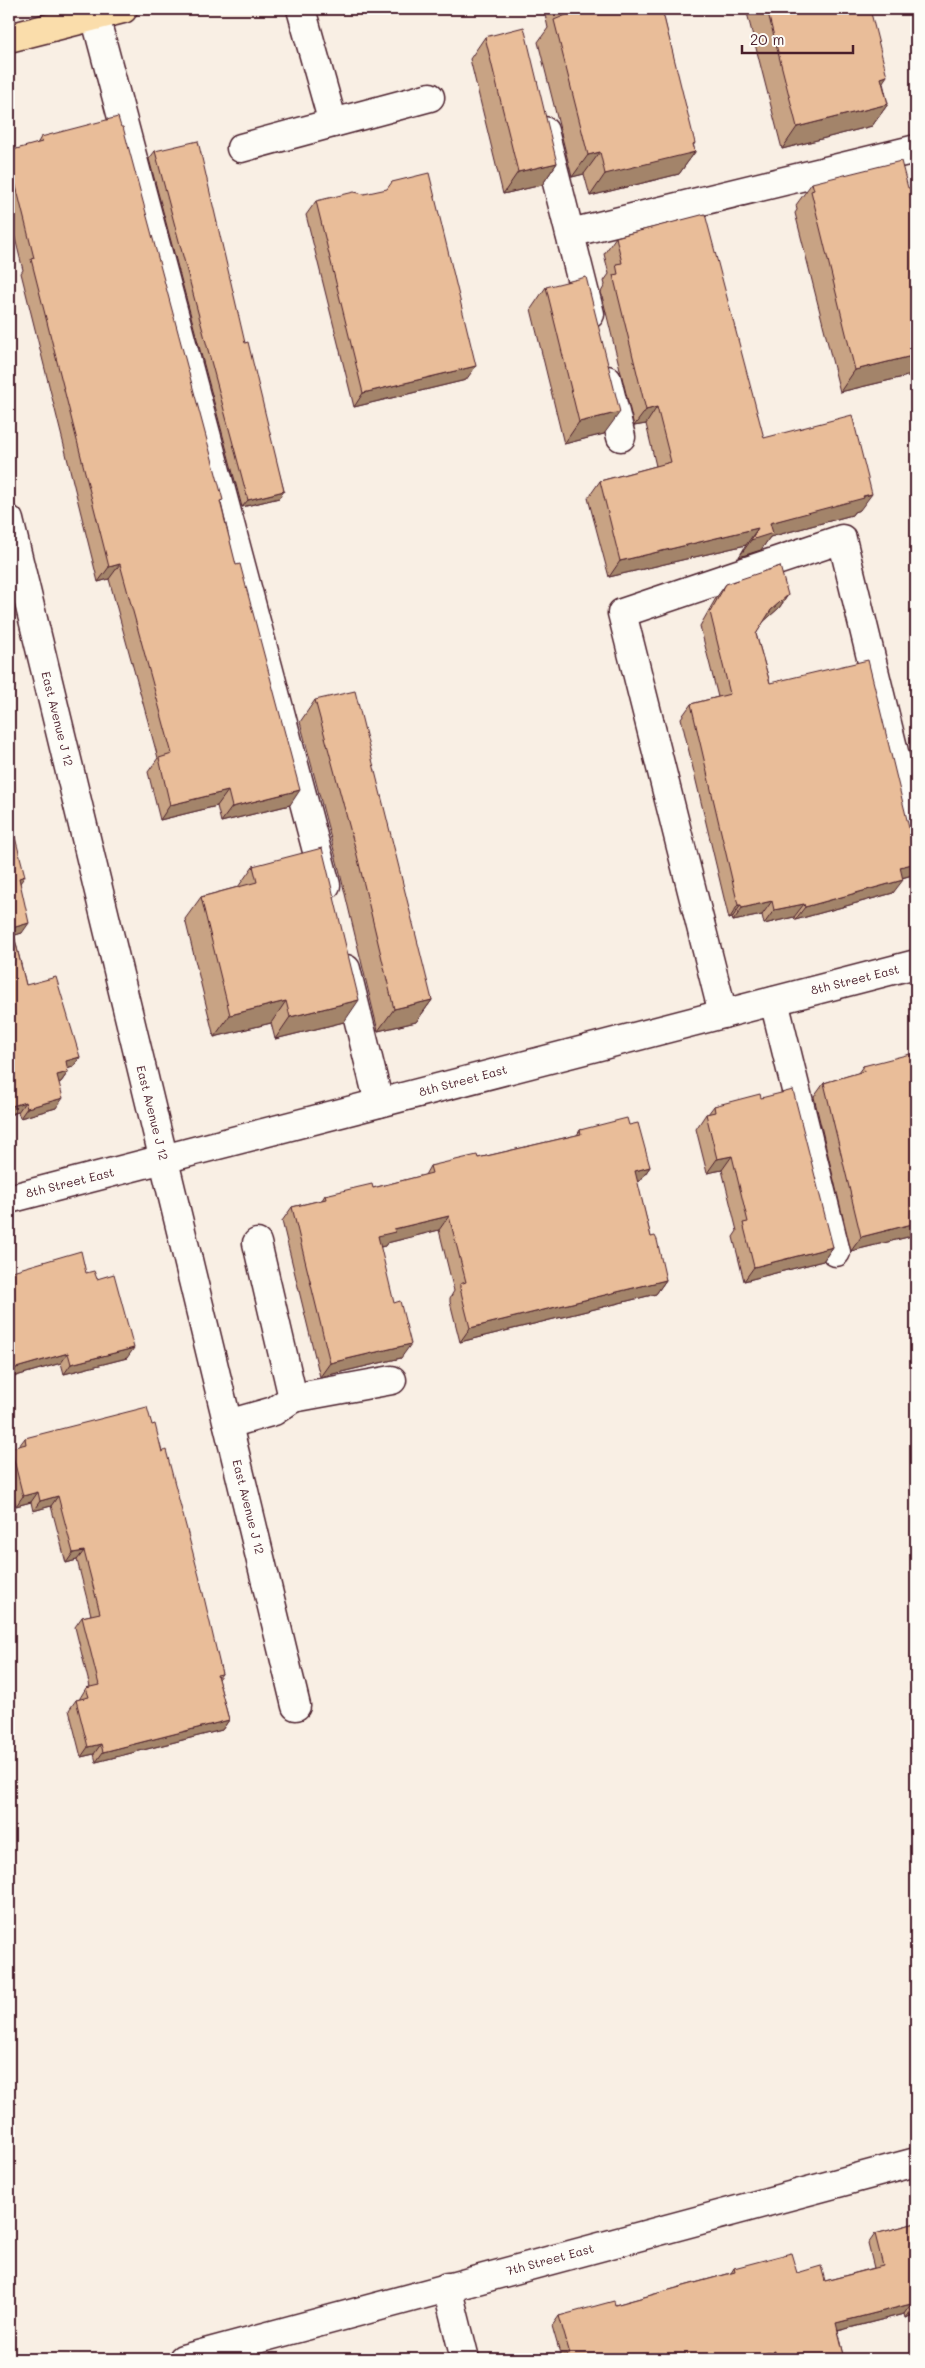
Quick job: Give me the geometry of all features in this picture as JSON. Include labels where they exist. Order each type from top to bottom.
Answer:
[{"type":"main road","points":[[9,38],[123,9]]},
{"type":"street","points":[[301,9],[333,123]]},
{"type":"street","points":[[95,16],[331,906]]},
{"type":"street","points":[[241,148],[430,98]]},
{"type":"street","points":[[539,111],[621,437]]},
{"type":"street","points":[[570,233],[916,149]]},
{"type":"street","name":"East Avenue J 12","points":[[9,520],[296,1706]]},
{"type":"street","points":[[723,1014],[622,613],[842,539],[916,842]]},
{"type":"street","points":[[340,943],[379,1103]]},
{"type":"street","name":"8th Street East","points":[[9,1199],[916,964]]},
{"type":"street","points":[[774,1001],[836,1252]]},
{"type":"street","points":[[257,1243],[294,1398]]},
{"type":"street","points":[[228,1424],[274,1411],[294,1398],[392,1380]]},
{"type":"street","name":"7th Street East","points":[[183,2359],[916,2162]]},
{"type":"street","points":[[447,2287],[465,2359]]},
{"type":"building","points":[[565,9],[662,9],[695,143],[693,144],[695,152],[605,174],[600,152],[588,155],[554,20],[566,15]]},
{"type":"building","points":[[767,9],[870,9],[887,76],[881,78],[888,104],[797,127]]},
{"type":"building","points":[[524,27],[557,163],[518,172],[485,37]]},
{"type":"building","points":[[118,117],[121,127],[123,127],[223,500],[220,501],[236,565],[240,564],[300,790],[232,807],[228,791],[170,805],[159,758],[172,754],[120,564],[109,567],[31,259],[34,258],[9,158],[9,151],[42,142],[41,137]]},
{"type":"building","points":[[198,141],[245,343],[248,342],[284,491],[248,500],[155,151]]},
{"type":"building","points":[[901,161],[908,188],[914,187],[916,197],[916,355],[855,370],[811,191],[814,190],[812,183]]},
{"type":"building","points":[[429,173],[476,366],[363,393],[316,201],[354,192],[364,194],[387,189],[392,182]]},
{"type":"building","points":[[705,214],[764,438],[852,415],[872,494],[863,496],[864,498],[770,523],[773,533],[751,540],[758,528],[620,561],[600,481],[671,462],[657,407],[646,410],[613,275],[618,274],[616,264],[622,263],[616,237]]},
{"type":"building","points":[[586,277],[620,412],[579,422],[546,287]]},
{"type":"building","points":[[780,566],[788,595],[771,610],[756,634],[770,683],[868,660],[910,832],[916,840],[916,863],[900,867],[903,880],[805,907],[804,904],[774,910],[772,901],[742,908],[741,905],[738,905],[691,704],[730,694],[710,612],[726,584]]},
{"type":"building","points":[[355,691],[432,1000],[394,1009],[356,851],[315,700]]},
{"type":"building","points":[[9,814],[25,876],[19,878],[29,923],[12,928],[26,985],[56,977],[80,1057],[66,1061],[68,1072],[57,1075],[63,1098],[27,1108],[25,1102],[9,1107]]},
{"type":"building","points":[[322,848],[359,1000],[290,1017],[286,1001],[230,1015],[201,897],[257,882],[253,866]]},
{"type":"building","points":[[910,1054],[912,1061],[916,1059],[916,1223],[861,1237],[824,1083],[864,1071],[863,1066]]},
{"type":"building","points":[[793,1090],[833,1247],[754,1267],[743,1223],[748,1222],[732,1156],[717,1159],[706,1114],[715,1112],[714,1106],[760,1094],[761,1098]]},
{"type":"building","points":[[627,1118],[629,1125],[638,1123],[650,1167],[635,1171],[651,1237],[655,1236],[657,1240],[666,1280],[470,1328],[460,1288],[460,1284],[466,1282],[449,1216],[394,1229],[395,1232],[378,1236],[394,1303],[400,1301],[411,1344],[330,1363],[292,1207],[326,1199],[325,1195],[372,1184],[373,1188],[432,1173],[430,1166],[477,1155],[478,1158],[581,1134],[580,1130]]},
{"type":"building","points":[[81,1251],[86,1273],[94,1271],[97,1279],[114,1274],[134,1348],[71,1364],[68,1353],[9,1370],[9,1272]]},
{"type":"building","points":[[147,1407],[152,1425],[155,1424],[162,1452],[166,1450],[222,1674],[217,1675],[229,1720],[103,1752],[101,1744],[88,1747],[76,1700],[89,1697],[86,1688],[99,1685],[82,1617],[100,1613],[84,1551],[73,1553],[58,1496],[40,1501],[38,1492],[23,1496],[11,1448],[26,1444],[25,1438]]},
{"type":"building","points":[[916,2223],[916,2306],[912,2308],[911,2304],[836,2323],[845,2359],[776,2359],[774,2351],[743,2359],[557,2359],[570,2354],[559,2316],[614,2301],[615,2305],[735,2272],[734,2268],[791,2253],[797,2273],[821,2266],[825,2281],[883,2266],[875,2234]]}]
